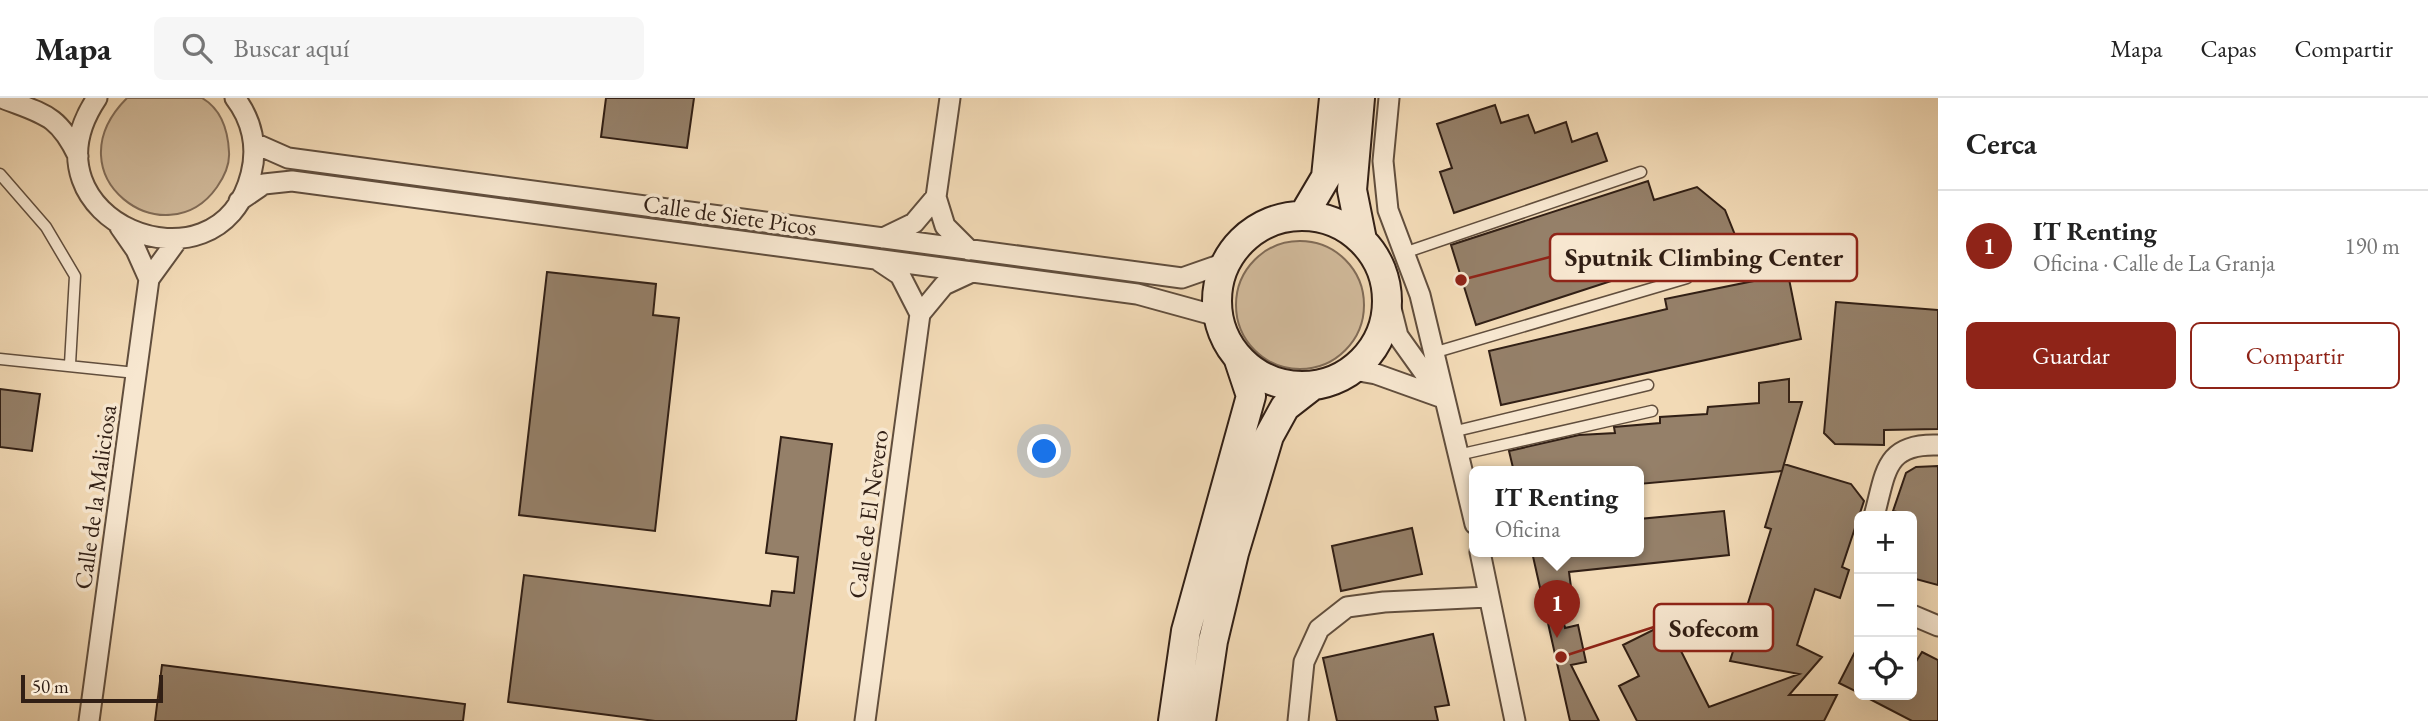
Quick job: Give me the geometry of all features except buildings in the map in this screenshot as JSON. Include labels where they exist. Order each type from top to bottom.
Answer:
[{"type":"main road","points":[[1303,216],[1326,177],[1334,98]]},
{"type":"main road","points":[[1360,98],[1352,190],[1362,240]]},
{"type":"main road","points":[[1173,721],[1186,631],[1251,396],[1239,360],[1225,340],[1217,316],[1217,289],[1225,263],[1238,243],[1257,228],[1279,219],[1303,216],[1335,222],[1362,240],[1379,264],[1387,292],[1385,322],[1373,349],[1353,370],[1333,381],[1312,386],[1285,385],[1260,376],[1239,360]]},
{"type":"main road","points":[[1201,721],[1213,642],[1234,553],[1269,436],[1285,407],[1312,386]]},
{"type":"street","points":[[2,98],[50,117],[66,131],[78,157],[90,198],[103,214],[120,227],[148,238],[178,239],[212,226],[239,201],[254,163],[254,143],[250,124],[235,98]]},
{"type":"street","points":[[78,157],[80,134],[87,113],[97,98]]},
{"type":"street","points":[[950,98],[936,197],[945,226],[969,250]]},
{"type":"street","points":[[1389,98],[1383,162],[1388,210],[1420,295],[1469,501]]},
{"type":"street","name":"Calle de Siete Picos","points":[[254,143],[288,158],[1182,278],[1225,263]]},
{"type":"street","name":"Calle de Siete Picos","points":[[239,201],[264,184],[292,181],[1137,294],[1217,316]]},
{"type":"street","points":[[882,238],[915,223],[936,197]]},
{"type":"street","points":[[120,227],[136,250],[149,279]]},
{"type":"street","name":"Calle de la Maliciosa","points":[[89,721],[149,279],[178,239]]},
{"type":"street","points":[[877,259],[900,275],[920,314],[944,285],[972,272]]},
{"type":"street","points":[[1387,292],[1398,336],[1443,398]]},
{"type":"street","name":"Calle de El Nevero","points":[[865,721],[920,314]]},
{"type":"street","points":[[1353,370],[1376,374],[1443,398]]},
{"type":"street","points":[[1875,511],[1889,463],[1897,452],[1914,446],[1938,445]]},
{"type":"street","points":[[1481,557],[1514,721]]},
{"type":"street","points":[[1298,721],[1304,662],[1319,629],[1347,607],[1384,602],[1488,597]]},
{"type":"street","points":[[1917,617],[1938,626]]},
{"type":"lane","points":[[1404,253],[1641,172]]},
{"type":"lane","points":[[0,174],[46,227],[75,276],[70,365]]},
{"type":"lane","points":[[1433,353],[1687,278]]},
{"type":"lane","points":[[0,359],[136,373]]},
{"type":"lane","points":[[1451,432],[1648,385]]},
{"type":"lane","points":[[1457,456],[1652,411]]},
{"type":"shaded area","points":[[127,98],[202,98],[219,114],[227,136],[227,166],[217,187],[195,207],[170,215],[146,211],[124,199],[108,180],[101,155],[106,127]]},
{"type":"shaded area","points":[[1300,241],[1325,246],[1345,260],[1359,280],[1364,305],[1359,330],[1345,350],[1325,364],[1300,369],[1275,364],[1255,350],[1241,330],[1236,305],[1241,280],[1255,260],[1275,246]]},
{"type":"place","name":"Sputnik Climbing Center","points":[[1461,280]]},
{"type":"place","name":"IT Renting","points":[[1557,638]]},
{"type":"place","name":"Sofecom","points":[[1561,657]]}]
